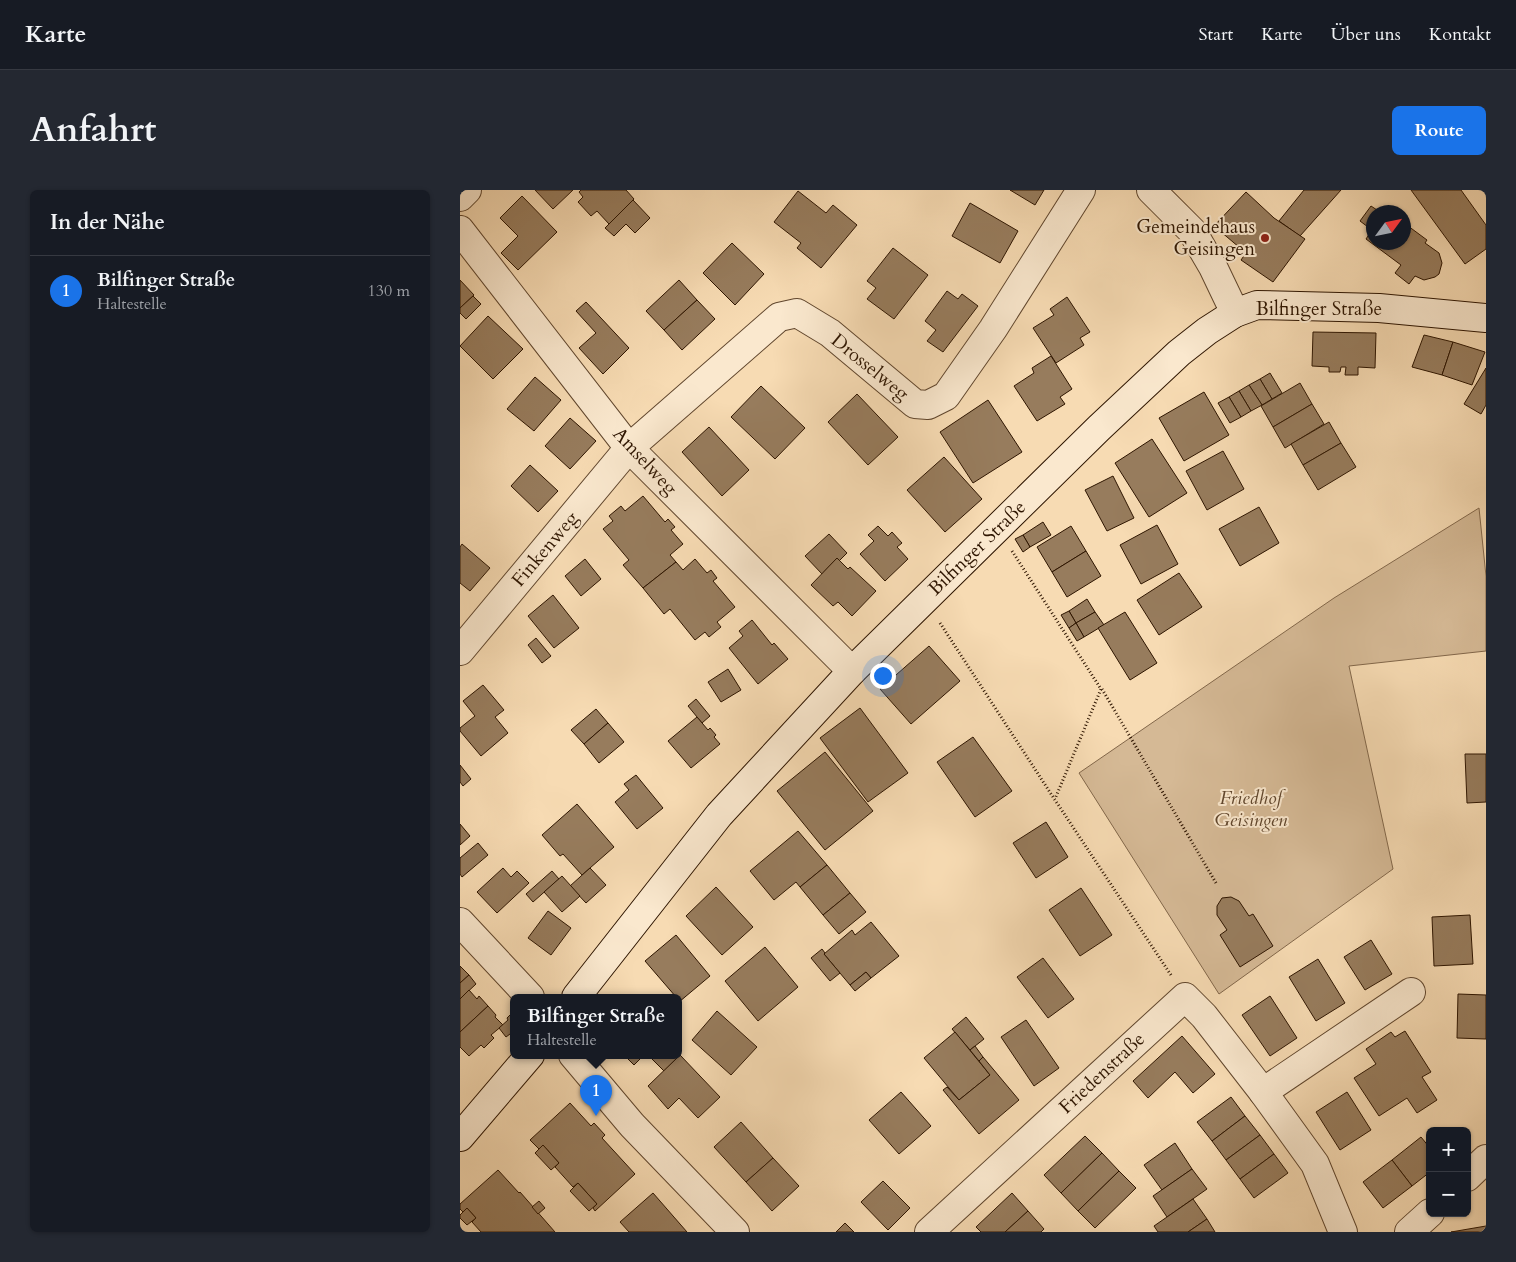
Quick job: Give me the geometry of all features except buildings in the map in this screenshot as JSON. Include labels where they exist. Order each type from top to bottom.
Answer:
[{"type":"street","points":[[460,197],[468,190]]},
{"type":"street","name":"Drosselweg","points":[[629,448],[779,318],[797,313],[830,333],[915,404],[928,405],[946,396],[993,330],[1081,190]]},
{"type":"street","points":[[1150,190],[1192,231],[1214,267],[1235,313]]},
{"type":"street","name":"Amselweg","points":[[460,230],[629,448],[852,670]]},
{"type":"street","name":"Bilfinger Straße","points":[[578,994],[719,815],[852,670],[1099,428],[1180,353],[1207,331],[1235,313],[1257,305],[1379,308],[1486,318]]},
{"type":"street","name":"Finkenweg","points":[[460,651],[629,448]]},
{"type":"street","points":[[460,922],[527,994]]},
{"type":"street","points":[[1263,1092],[1411,992]]},
{"type":"street","points":[[1185,996],[1204,1016],[1263,1092],[1315,1164],[1343,1232]]},
{"type":"street","name":"Friedenstraße","points":[[929,1232],[1185,996]]},
{"type":"street","points":[[460,1137],[527,1059]]},
{"type":"street","points":[[576,1059],[632,1125],[735,1232]]},
{"type":"street","points":[[1471,1173],[1486,1159]]},
{"type":"street","points":[[1409,1232],[1426,1217]]},
{"type":"path","points":[[997,529],[1101,689],[1216,883]]},
{"type":"path","points":[[924,598],[1054,800],[1185,996]]},
{"type":"path","points":[[1054,800],[1101,689]]},
{"type":"green space","name":"Friedhof Geisingen","points":[[1479,508],[1486,576],[1486,651],[1349,666],[1393,869],[1219,994],[1079,773],[1334,598]]},
{"type":"place","name":"Gemeindehaus Geisingen","points":[[1265,238]]},
{"type":"place","name":"Bilfinger Straße","points":[[596,1116]]}]
